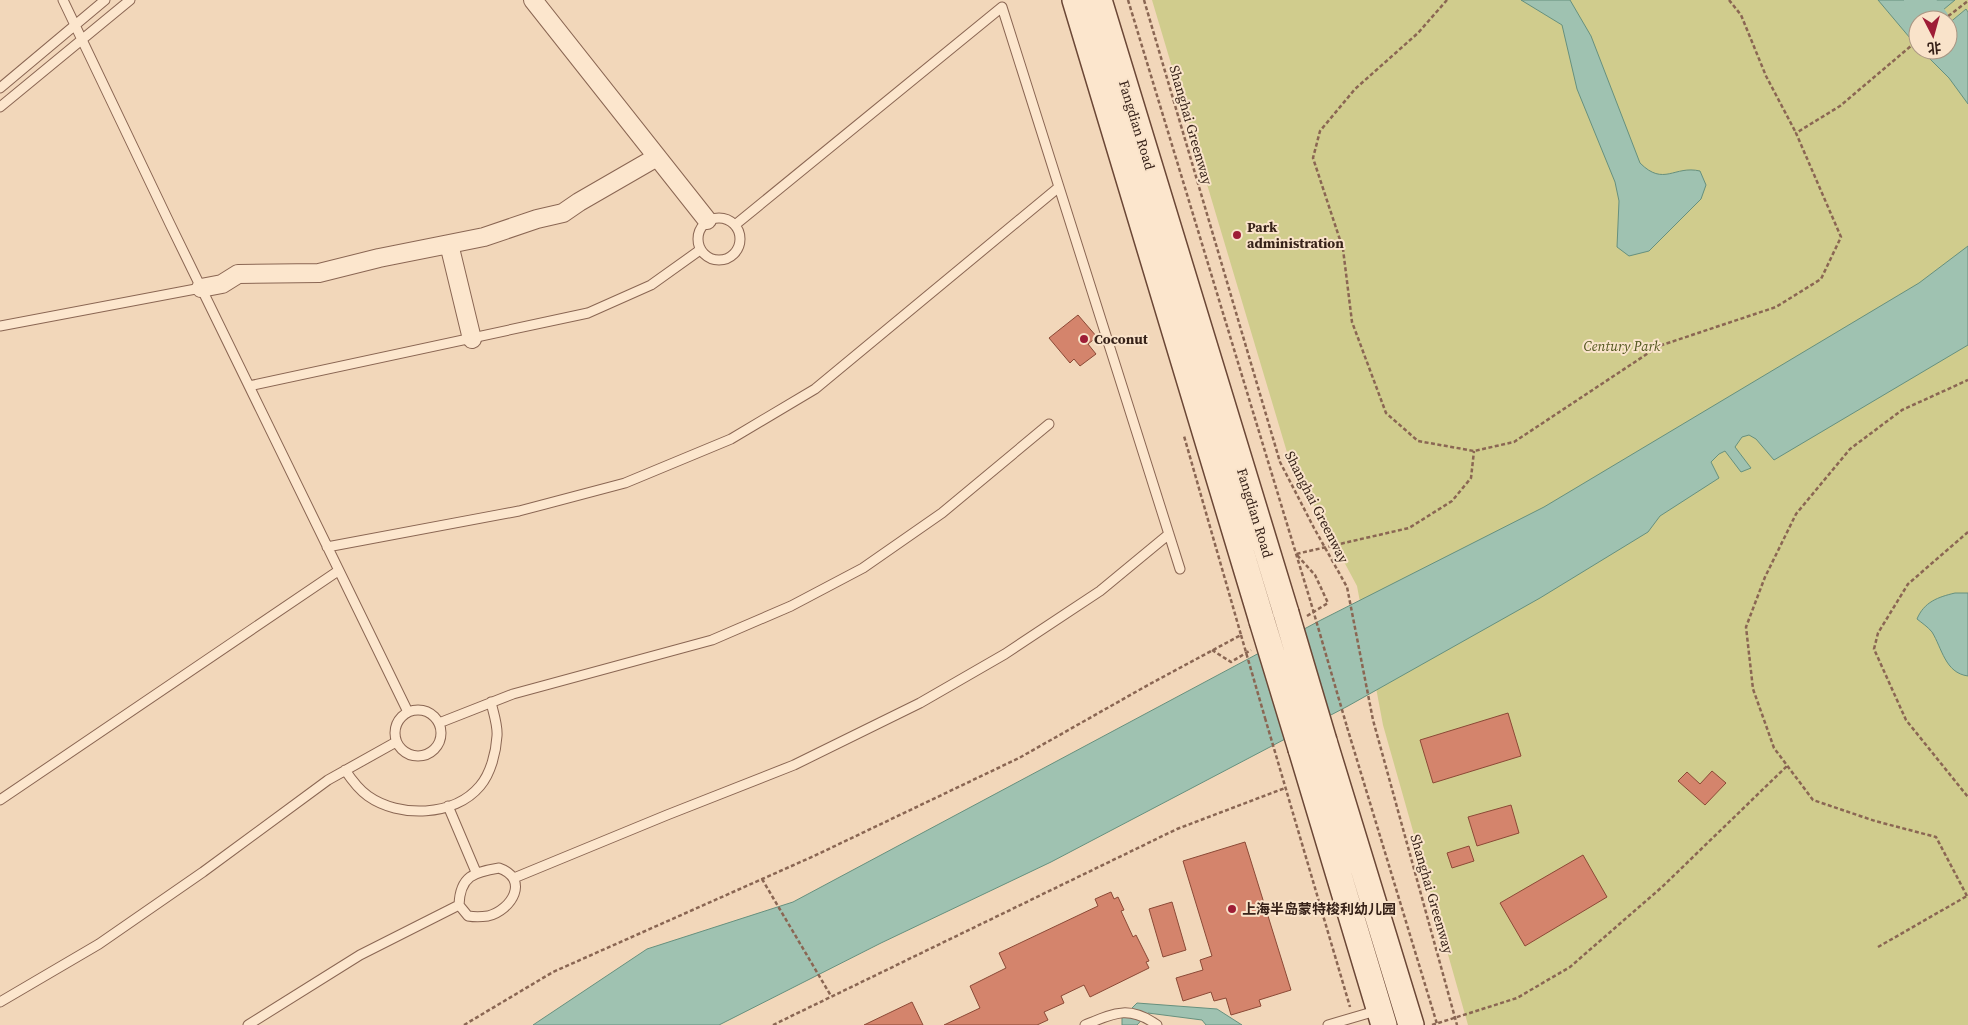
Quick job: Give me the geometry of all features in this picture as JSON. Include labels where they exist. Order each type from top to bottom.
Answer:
[{"type":"main road","name":"Fangdian Road","points":[[1075,0],[1381,1018]]},
{"type":"main road","name":"Fangdian Road","points":[[1099,0],[1411,1025]]},
{"type":"street","points":[[533,0],[707,220]]},
{"type":"street","points":[[201,288],[222,284],[238,274],[319,274],[379,258],[484,237],[537,218],[563,214],[579,202],[657,157]]},
{"type":"street","points":[[449,244],[472,339]]},
{"type":"lane","points":[[64,0],[201,288],[408,712]]},
{"type":"lane","points":[[0,88],[105,0]]},
{"type":"lane","points":[[0,107],[130,0]]},
{"type":"lane","points":[[736,225],[1002,7],[1180,569]]},
{"type":"lane","points":[[327,547],[519,511],[626,483],[731,439],[814,389],[1059,186]]},
{"type":"lane","points":[[715,217],[724,218],[736,225],[740,235],[740,244],[737,252],[731,257],[723,260],[714,260],[700,250],[697,242],[698,234],[701,226],[707,220],[715,217]]},
{"type":"lane","points":[[249,386],[588,313],[651,286],[700,250]]},
{"type":"lane","points":[[0,326],[201,288]]},
{"type":"lane","points":[[439,723],[513,694],[712,640],[791,606],[864,568],[942,513],[1049,424]]},
{"type":"lane","points":[[514,878],[667,815],[794,766],[920,703],[1005,654],[1100,592],[1169,534]]},
{"type":"lane","points":[[0,800],[338,571]]},
{"type":"lane","points":[[345,770],[356,785],[368,796],[391,807],[420,812],[448,806],[468,798],[481,785],[491,767],[498,734],[491,702]]},
{"type":"lane","points":[[415,710],[427,712],[434,716],[439,723],[441,736],[437,748],[428,755],[420,757],[407,754],[400,749],[396,742],[395,725],[399,718],[408,712],[415,710]]},
{"type":"lane","points":[[0,1002],[99,944],[203,872],[328,780],[396,742]]},
{"type":"lane","points":[[448,806],[476,872]]},
{"type":"lane","points":[[499,868],[508,871],[514,878],[515,894],[499,911],[488,916],[468,916],[459,905],[460,893],[466,882],[476,872],[499,868]]},
{"type":"lane","points":[[248,1025],[360,955],[459,905]]},
{"type":"lane","points":[[1085,1025],[1114,1013],[1131,1012],[1148,1018],[1157,1025]]},
{"type":"lane","points":[[1328,1025],[1353,1017],[1381,1018]]},
{"type":"path","name":"Fangdian Road","points":[[1128,0],[1438,1024]]},
{"type":"path","name":"Shanghai Greenway","points":[[1144,0],[1280,462],[1348,587],[1373,720],[1458,1025]]},
{"type":"path","points":[[1448,0],[1418,34],[1355,88],[1320,131],[1313,158],[1343,249],[1352,322],[1386,413],[1418,441],[1474,452],[1514,442],[1659,346],[1776,307],[1821,279],[1841,237],[1796,133],[1766,76],[1741,15],[1729,0]]},
{"type":"path","points":[[1956,10],[1968,0]]},
{"type":"path","points":[[1796,133],[1840,106],[1908,49]]},
{"type":"path","points":[[1878,947],[1967,896],[1936,837],[1874,821],[1813,800],[1774,748],[1753,690],[1746,627],[1765,577],[1796,514],[1850,449],[1902,410],[1968,380]]},
{"type":"path","points":[[1296,554],[1324,546],[1409,528],[1452,501],[1472,478],[1474,452]]},
{"type":"path","points":[[1968,532],[1908,584],[1878,633],[1874,649],[1906,720],[1968,797]]},
{"type":"path","points":[[464,1025],[553,972],[762,880],[1019,758],[1241,635],[1353,1017]]},
{"type":"path","points":[[1432,1025],[1517,998],[1570,967],[1662,886],[1787,766]]},
{"type":"path","points":[[773,1025],[1177,830],[1285,788]]},
{"type":"path","points":[[762,880],[831,996]]},
{"type":"green space","name":"Century Park","points":[[1152,0],[1968,0],[1968,1025],[1468,1025],[1383,725],[1357,586],[1289,459]]},
{"type":"shaded area","points":[[1521,0],[1570,0],[1591,36],[1640,163],[1656,174],[1691,170],[1700,171],[1706,185],[1701,199],[1649,251],[1629,256],[1617,247],[1619,201],[1615,182],[1577,89],[1562,25]]},
{"type":"shaded area","points":[[1878,0],[1955,0],[1943,10],[1908,10],[1908,36]]},
{"type":"shaded area","points":[[1966,9],[1968,12],[1968,104],[1949,78],[1931,60],[1958,60],[1958,16]]},
{"type":"shaded area","points":[[1968,246],[1968,345],[1774,460],[1756,439],[1749,435],[1742,437],[1735,447],[1751,468],[1741,472],[1725,451],[1719,454],[1711,462],[1719,478],[1660,516],[1648,532],[1540,598],[1348,706],[1051,862],[881,943],[719,1025],[533,1025],[647,949],[793,902],[1321,620],[1544,507],[1919,283]]},
{"type":"shaded area","points":[[1955,593],[1968,593],[1968,676],[1960,674],[1949,665],[1932,632],[1917,619],[1924,608],[1932,601]]},
{"type":"shaded area","points":[[1137,1003],[1217,1009],[1242,1025],[1206,1025],[1202,1020],[1148,1013],[1137,1025],[1122,1025],[1122,1018]]},
{"type":"building","points":[[1078,315],[1097,337],[1088,344],[1096,354],[1080,366],[1074,359],[1070,363],[1049,338]]},
{"type":"building","points":[[1508,713],[1521,756],[1433,783],[1420,740]]},
{"type":"building","points":[[1712,771],[1726,783],[1705,805],[1678,781],[1687,772],[1700,784]]},
{"type":"building","points":[[1511,805],[1519,833],[1477,846],[1468,817]]},
{"type":"building","name":"上海半岛蒙特梭利幼儿园","points":[[1245,842],[1291,990],[1259,1000],[1261,1006],[1231,1015],[1226,998],[1214,1001],[1211,992],[1183,1001],[1176,978],[1203,970],[1200,960],[1212,956],[1183,861]]},
{"type":"building","points":[[1469,846],[1474,861],[1452,868],[1447,853]]},
{"type":"building","points":[[1583,855],[1607,897],[1525,946],[1500,903]]},
{"type":"building","points":[[1111,892],[1114,899],[1118,897],[1124,910],[1121,911],[1133,937],[1136,935],[1149,961],[1146,962],[1149,968],[1090,997],[1084,985],[1061,996],[1064,1003],[1044,1012],[1048,1020],[1037,1025],[944,1025],[980,1008],[970,986],[1006,968],[999,953],[1098,906],[1095,899]]},
{"type":"building","points":[[1172,902],[1186,950],[1163,957],[1149,909]]},
{"type":"building","points":[[912,1002],[923,1025],[864,1025]]},
{"type":"waterway","points":[[1918,0],[1926,10]]},
{"type":"place","name":"Park administration","points":[[1237,235]]},
{"type":"place","name":"Coconut","points":[[1084,339]]},
{"type":"place","name":"上海半岛蒙特梭利幼儿园","points":[[1232,909]]}]
